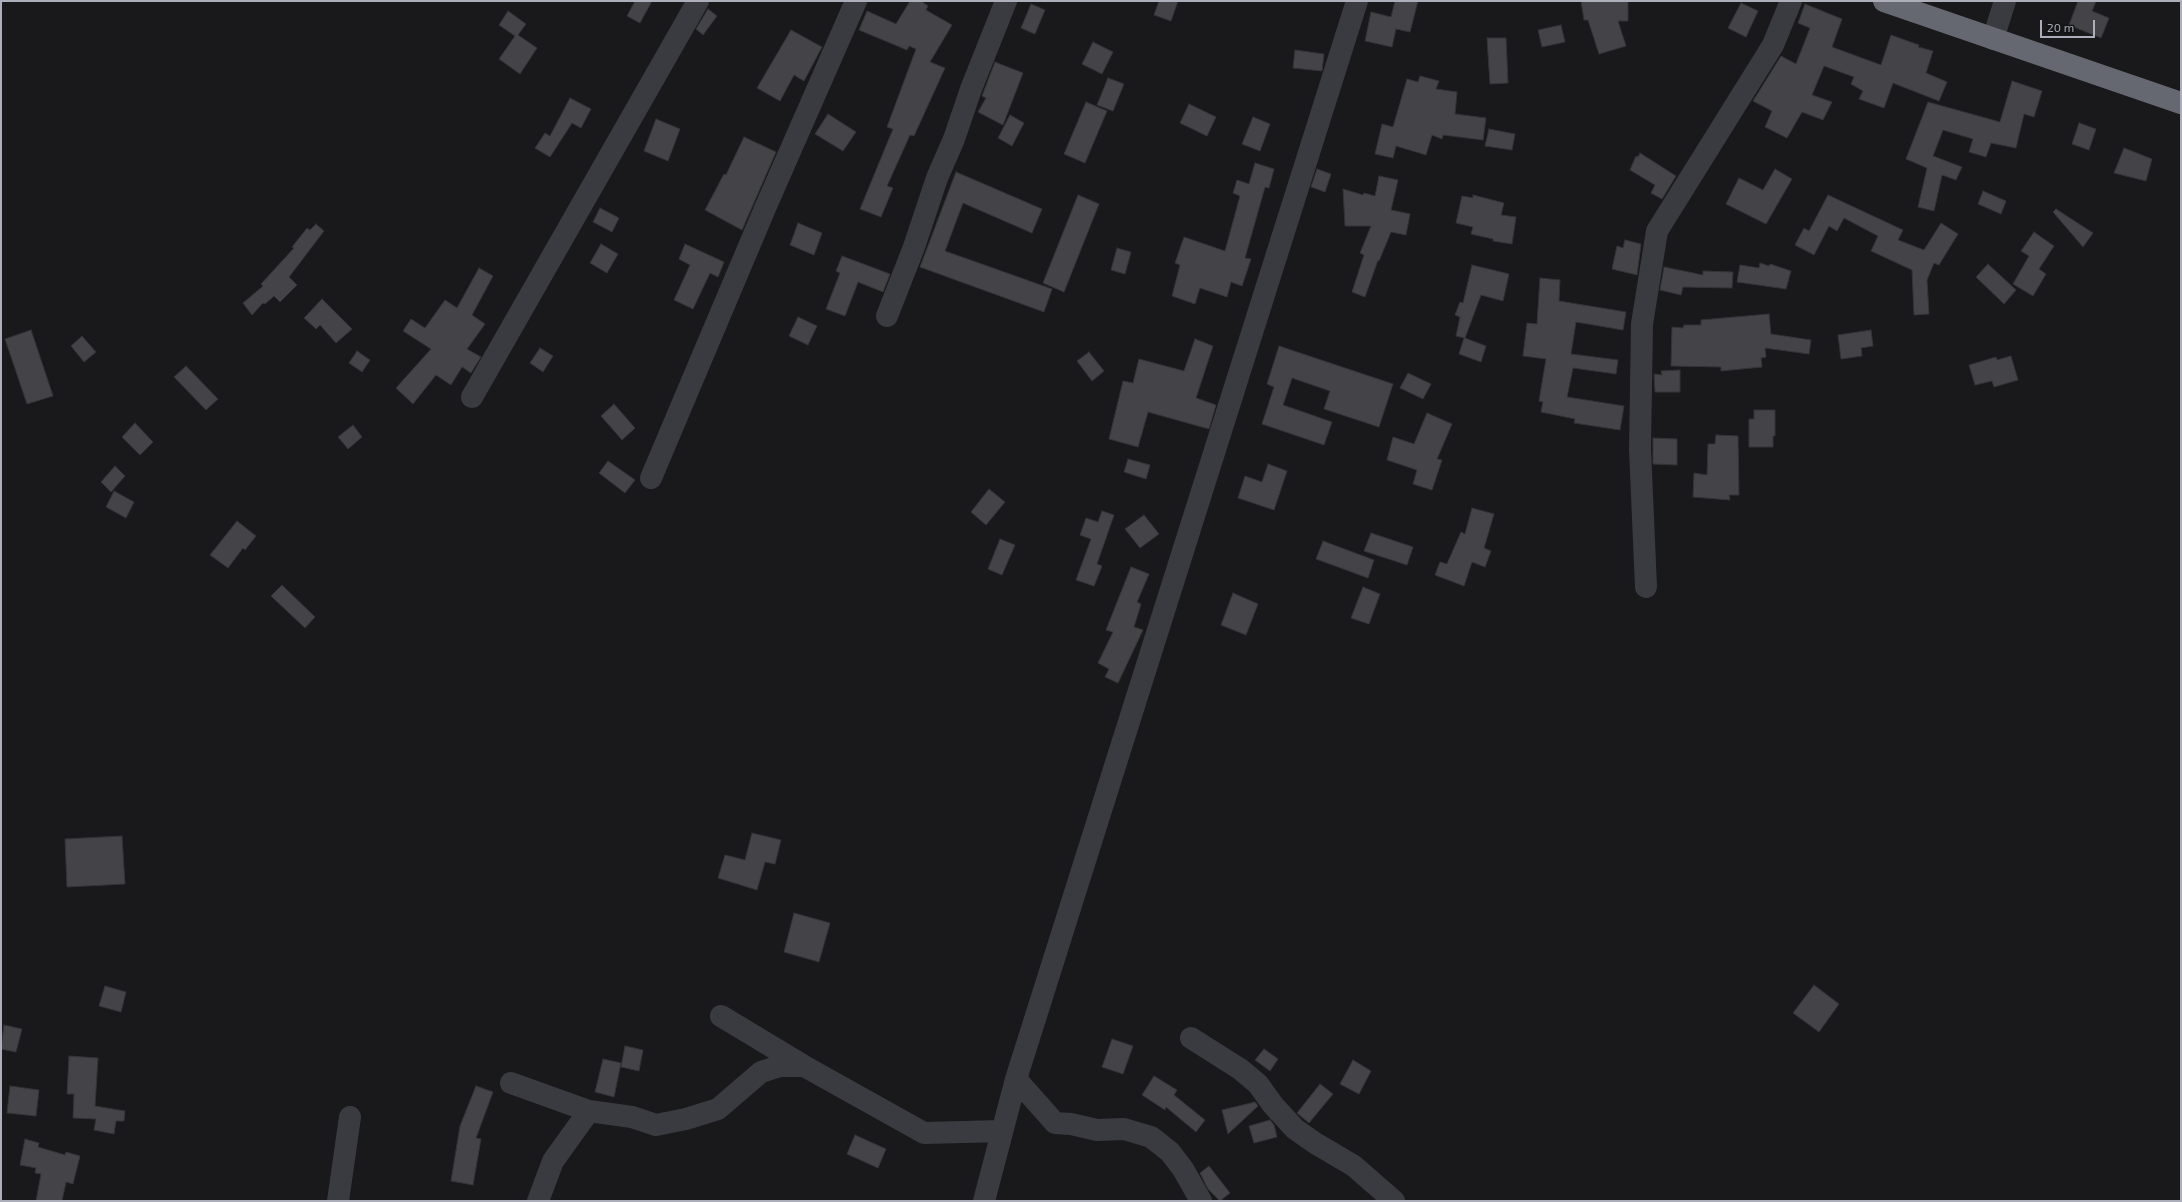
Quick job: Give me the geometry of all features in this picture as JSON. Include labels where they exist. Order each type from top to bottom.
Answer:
[{"type":"highway","points":[[1884,1],[2181,104]]},
{"type":"street","points":[[472,397],[698,1]]},
{"type":"street","points":[[651,478],[766,206],[856,1]]},
{"type":"street","points":[[887,316],[914,247],[937,178],[954,139],[970,89],[1006,1]]},
{"type":"street","points":[[984,1201],[1016,1079],[1357,1]]},
{"type":"street","points":[[1646,587],[1640,449],[1642,324],[1657,231],[1773,45],[1791,1]]},
{"type":"street","points":[[1993,39],[2005,1]]},
{"type":"street","points":[[721,1016],[804,1066],[924,1133],[1002,1132]]},
{"type":"street","points":[[1190,1038],[1240,1069],[1258,1084],[1273,1105],[1295,1129],[1315,1143],[1354,1166],[1394,1201]]},
{"type":"street","points":[[511,1083],[589,1111],[632,1117],[656,1125],[686,1119],[718,1109],[761,1072],[780,1066],[804,1066]]},
{"type":"street","points":[[1016,1079],[1055,1123],[1071,1124],[1097,1130],[1124,1130],[1151,1137],[1170,1152],[1183,1169],[1201,1201]]},
{"type":"street","points":[[538,1201],[553,1161],[589,1111]]},
{"type":"street","points":[[338,1201],[350,1117]]},
{"type":"building","points":[[635,1],[652,1],[640,23],[627,16]]},
{"type":"building","points":[[910,1],[921,1],[928,6],[926,10],[952,25],[930,62],[945,68],[914,136],[910,135],[887,186],[893,188],[881,217],[860,209],[893,129],[887,127],[916,49],[909,46],[907,50],[859,30],[867,11],[896,24]]},
{"type":"building","points":[[1159,1],[1178,1],[1171,21],[1154,15]]},
{"type":"building","points":[[1395,1],[1418,1],[1410,32],[1396,29],[1392,47],[1365,41],[1371,12],[1391,17]]},
{"type":"building","points":[[1581,1],[1628,1],[1628,21],[1618,21],[1626,46],[1599,54],[1588,20],[1584,20]]},
{"type":"building","points":[[2078,1],[2096,1],[2092,11],[2109,18],[2101,38],[2069,25]]},
{"type":"building","points":[[1741,3],[1758,11],[1746,37],[1728,28]]},
{"type":"building","points":[[1031,4],[1045,10],[1035,34],[1021,28]]},
{"type":"building","points":[[1805,4],[1842,19],[1832,47],[1881,65],[1891,35],[1919,45],[1918,47],[1933,51],[1926,73],[1947,82],[1939,101],[1893,83],[1884,108],[1859,99],[1863,91],[1851,84],[1854,77],[1824,66],[1812,95],[1832,102],[1823,120],[1802,112],[1787,138],[1765,127],[1772,111],[1753,101],[1781,56],[1796,64],[1810,28],[1798,23]]},
{"type":"building","points":[[708,9],[717,16],[703,35],[696,29]]},
{"type":"building","points":[[508,11],[526,24],[518,35],[537,48],[520,74],[499,59],[515,36],[499,25]]},
{"type":"building","points":[[1561,25],[1565,42],[1542,47],[1538,30]]},
{"type":"building","points":[[791,30],[822,47],[804,81],[794,75],[780,101],[757,88]]},
{"type":"building","points":[[1487,38],[1506,38],[1508,83],[1490,84]]},
{"type":"building","points":[[1093,42],[1113,52],[1102,74],[1082,64]]},
{"type":"building","points":[[1295,50],[1324,54],[1322,71],[1293,68]]},
{"type":"building","points":[[995,62],[1023,73],[1003,125],[978,112],[986,98],[982,96]]},
{"type":"building","points":[[1420,76],[1439,81],[1436,89],[1457,92],[1455,114],[1486,118],[1483,140],[1443,135],[1442,139],[1432,135],[1426,155],[1396,146],[1393,158],[1375,154],[1382,124],[1393,127],[1407,79],[1418,82]]},
{"type":"building","points":[[1108,78],[1124,84],[1113,111],[1097,105]]},
{"type":"building","points":[[2012,81],[2042,91],[2034,117],[2024,114],[2016,148],[1991,143],[1986,157],[1969,152],[1973,139],[1943,130],[1933,156],[1962,167],[1956,180],[1942,175],[1934,211],[1918,207],[1927,168],[1906,159],[1928,102],[2000,122]]},
{"type":"building","points":[[570,98],[591,109],[581,128],[572,123],[550,157],[535,148],[545,133],[550,136]]},
{"type":"building","points":[[1086,102],[1107,111],[1085,163],[1064,154]]},
{"type":"building","points":[[1189,104],[1216,117],[1207,136],[1180,123]]},
{"type":"building","points":[[828,114],[856,132],[843,151],[815,134]]},
{"type":"building","points":[[1010,115],[1024,123],[1012,146],[998,138]]},
{"type":"building","points":[[1253,117],[1270,124],[1260,151],[1242,144]]},
{"type":"building","points":[[656,119],[680,129],[668,161],[644,151]]},
{"type":"building","points":[[2079,123],[2096,129],[2089,150],[2072,144]]},
{"type":"building","points":[[1489,129],[1515,134],[1512,150],[1485,146]]},
{"type":"building","points":[[744,137],[776,152],[742,230],[705,210],[724,174],[726,175]]},
{"type":"building","points":[[2124,148],[2152,159],[2146,181],[2114,173]]},
{"type":"building","points":[[1640,153],[1676,176],[1662,199],[1651,193],[1655,185],[1630,170],[1636,156],[1638,157]]},
{"type":"building","points":[[1255,163],[1274,169],[1269,188],[1265,187],[1245,258],[1251,259],[1242,286],[1231,282],[1227,297],[1200,288],[1195,304],[1172,296],[1180,265],[1175,263],[1184,237],[1225,251],[1240,196],[1233,193],[1237,180],[1249,184]]},
{"type":"building","points":[[1317,169],[1331,174],[1325,192],[1311,187]]},
{"type":"building","points":[[1775,169],[1792,179],[1766,224],[1726,204],[1739,178],[1763,190]]},
{"type":"building","points":[[956,172],[1042,209],[1032,233],[963,203],[945,251],[1052,289],[1044,312],[920,267]]},
{"type":"building","points":[[1379,176],[1398,180],[1391,210],[1410,214],[1406,235],[1391,232],[1379,261],[1378,260],[1365,297],[1352,292],[1364,255],[1360,253],[1371,226],[1345,226],[1343,189],[1363,195],[1364,193],[1375,196]]},
{"type":"building","points":[[1983,191],[2006,201],[2001,214],[1978,204]]},
{"type":"building","points":[[1078,195],[1099,204],[1064,292],[1043,283]]},
{"type":"building","points":[[1473,195],[1504,203],[1501,215],[1516,217],[1512,244],[1493,241],[1493,239],[1471,234],[1473,227],[1456,223],[1462,196],[1473,198]]},
{"type":"building","points":[[1828,195],[1903,230],[1898,240],[1924,250],[1941,223],[1958,234],[1939,265],[1934,263],[1927,280],[1929,314],[1914,315],[1912,270],[1871,251],[1878,236],[1844,218],[1837,231],[1829,226],[1814,255],[1795,245],[1804,228],[1809,231]]},
{"type":"building","points":[[600,208],[619,218],[612,232],[593,222]]},
{"type":"building","points":[[2056,209],[2093,233],[2083,247],[2053,212]]},
{"type":"building","points":[[798,223],[822,233],[814,255],[790,245]]},
{"type":"building","points":[[316,224],[324,231],[289,277],[297,285],[280,302],[274,296],[265,304],[263,303],[252,315],[243,303],[263,286],[261,284],[294,248],[292,247],[307,228],[310,230]]},
{"type":"building","points":[[2034,232],[2054,246],[2039,269],[2046,274],[2033,296],[2013,284],[2029,256],[2021,251]]},
{"type":"building","points":[[1625,240],[1641,244],[1637,275],[1612,269],[1617,246],[1623,248]]},
{"type":"building","points":[[601,244],[618,254],[607,273],[590,263]]},
{"type":"building","points":[[685,244],[724,262],[718,277],[710,273],[693,309],[674,300],[690,265],[679,259]]},
{"type":"building","points":[[1117,248],[1131,252],[1125,274],[1111,270]]},
{"type":"building","points":[[842,256],[890,274],[883,292],[858,282],[845,316],[826,309],[840,273],[836,271]]},
{"type":"building","points":[[1760,263],[1769,266],[1770,264],[1791,271],[1786,289],[1737,282],[1740,265],[1759,268]]},
{"type":"building","points":[[1988,264],[2016,290],[2004,304],[1976,277]]},
{"type":"building","points":[[1472,265],[1509,274],[1503,301],[1481,295],[1465,338],[1486,346],[1481,362],[1459,354],[1464,338],[1456,336],[1460,317],[1455,315],[1460,302],[1463,303]]},
{"type":"building","points":[[1664,267],[1703,275],[1703,271],[1733,272],[1732,288],[1683,287],[1681,295],[1660,290]]},
{"type":"building","points":[[479,268],[493,276],[472,315],[485,324],[467,349],[481,357],[471,373],[462,367],[451,385],[436,375],[413,404],[396,388],[431,349],[403,331],[411,319],[425,328],[445,300],[457,308]]},
{"type":"building","points":[[1540,278],[1560,280],[1559,301],[1626,312],[1623,330],[1576,322],[1571,354],[1618,360],[1616,374],[1573,368],[1567,397],[1624,406],[1620,430],[1574,423],[1575,419],[1541,412],[1543,402],[1539,401],[1546,359],[1523,356],[1527,323],[1537,324]]},
{"type":"building","points":[[322,299],[352,329],[336,343],[320,325],[316,329],[304,318]]},
{"type":"building","points":[[1769,314],[1771,334],[1811,340],[1809,354],[1765,348],[1766,357],[1761,358],[1762,367],[1721,371],[1721,367],[1671,366],[1672,327],[1683,328],[1684,325],[1701,325],[1701,320]]},
{"type":"building","points":[[798,317],[817,326],[808,345],[789,336]]},
{"type":"building","points":[[31,330],[53,396],[27,404],[5,339]]},
{"type":"building","points":[[1871,330],[1873,346],[1861,348],[1862,356],[1841,359],[1838,335]]},
{"type":"building","points":[[82,336],[96,352],[84,362],[71,346]]},
{"type":"building","points":[[1195,339],[1213,346],[1196,398],[1216,405],[1209,429],[1148,412],[1138,447],[1109,439],[1123,381],[1133,383],[1139,359],[1184,371]]},
{"type":"building","points":[[1279,346],[1393,384],[1379,427],[1324,409],[1330,391],[1292,378],[1283,405],[1332,422],[1324,445],[1262,424],[1274,387],[1267,384]]},
{"type":"building","points":[[540,348],[553,356],[543,372],[530,363]]},
{"type":"building","points":[[357,351],[370,360],[362,372],[349,363]]},
{"type":"building","points":[[1089,352],[1104,371],[1092,381],[1077,361]]},
{"type":"building","points":[[2011,356],[2018,380],[1994,387],[1992,381],[1975,385],[1969,365],[1996,357],[1997,360]]},
{"type":"building","points":[[186,366],[218,399],[206,410],[174,377]]},
{"type":"building","points":[[1680,370],[1680,392],[1655,392],[1654,374],[1662,375],[1661,371]]},
{"type":"building","points":[[1408,373],[1431,384],[1423,399],[1400,388]]},
{"type":"building","points":[[614,404],[635,428],[622,440],[601,416]]},
{"type":"building","points":[[1754,410],[1775,410],[1775,436],[1773,436],[1773,447],[1749,447],[1749,419],[1754,419]]},
{"type":"building","points":[[1427,413],[1452,424],[1437,459],[1442,460],[1432,490],[1413,484],[1417,470],[1387,460],[1393,437],[1414,444]]},
{"type":"building","points":[[135,423],[153,442],[140,455],[122,437]]},
{"type":"building","points":[[353,425],[362,437],[348,449],[338,437]]},
{"type":"building","points":[[1716,435],[1738,436],[1739,495],[1729,495],[1730,500],[1693,497],[1694,473],[1707,475],[1708,444],[1715,444]]},
{"type":"building","points":[[1653,438],[1677,439],[1677,465],[1653,464]]},
{"type":"building","points":[[1128,459],[1150,465],[1146,479],[1124,472]]},
{"type":"building","points":[[608,461],[635,480],[625,493],[599,473]]},
{"type":"building","points":[[1268,464],[1287,471],[1274,510],[1238,498],[1245,476],[1262,482]]},
{"type":"building","points":[[115,466],[125,476],[111,492],[101,482]]},
{"type":"building","points":[[989,489],[1005,502],[986,525],[971,512]]},
{"type":"building","points":[[114,491],[134,502],[126,518],[106,507]]},
{"type":"building","points":[[1472,508],[1494,514],[1484,548],[1491,551],[1485,567],[1472,562],[1464,586],[1435,575],[1440,562],[1447,564],[1461,532],[1465,534]]},
{"type":"building","points":[[1102,511],[1114,515],[1097,564],[1102,566],[1094,586],[1076,580],[1091,539],[1080,535],[1086,518],[1098,522]]},
{"type":"building","points":[[1144,515],[1159,534],[1140,548],[1125,529]]},
{"type":"building","points":[[237,521],[256,536],[245,550],[243,548],[228,568],[210,555]]},
{"type":"building","points":[[1371,533],[1413,547],[1407,565],[1364,551]]},
{"type":"building","points":[[1000,539],[1015,545],[1002,575],[988,569]]},
{"type":"building","points":[[1323,541],[1374,560],[1368,578],[1316,559]]},
{"type":"building","points":[[1131,567],[1149,574],[1137,602],[1141,604],[1134,627],[1143,630],[1118,683],[1105,677],[1109,669],[1098,663],[1113,632],[1106,630]]},
{"type":"building","points":[[282,585],[315,617],[305,628],[271,596]]},
{"type":"building","points":[[1363,587],[1380,594],[1369,624],[1351,618]]},
{"type":"building","points":[[1233,593],[1258,604],[1246,635],[1221,625]]},
{"type":"building","points":[[752,833],[781,840],[775,864],[765,862],[757,890],[718,878],[725,855],[745,860]]},
{"type":"building","points":[[122,836],[125,884],[67,887],[65,839]]},
{"type":"building","points":[[794,913],[830,923],[819,962],[784,952]]},
{"type":"building","points":[[1814,985],[1839,1004],[1819,1032],[1793,1013]]},
{"type":"building","points":[[105,986],[126,992],[121,1012],[99,1006]]},
{"type":"building","points":[[4,1025],[22,1029],[16,1052],[1,1049]]},
{"type":"building","points":[[1112,1039],[1133,1046],[1123,1074],[1102,1067]]},
{"type":"building","points":[[625,1046],[643,1050],[639,1071],[621,1067]]},
{"type":"building","points":[[1264,1049],[1278,1059],[1270,1071],[1255,1060]]},
{"type":"building","points":[[69,1056],[98,1058],[95,1106],[125,1111],[124,1121],[116,1121],[114,1134],[94,1130],[96,1119],[73,1118],[74,1094],[67,1094]]},
{"type":"building","points":[[603,1059],[621,1063],[614,1097],[595,1092]]},
{"type":"building","points":[[1353,1060],[1371,1071],[1359,1094],[1340,1084]]},
{"type":"building","points":[[1154,1076],[1177,1090],[1174,1095],[1205,1120],[1196,1132],[1166,1107],[1165,1110],[1142,1095]]},
{"type":"building","points":[[1320,1084],[1333,1094],[1309,1123],[1297,1113]]},
{"type":"building","points":[[10,1086],[39,1090],[36,1116],[7,1113]]},
{"type":"building","points":[[476,1086],[493,1092],[476,1138],[481,1139],[473,1185],[451,1181],[460,1126]]},
{"type":"building","points":[[1255,1102],[1258,1106],[1228,1134],[1222,1110]]},
{"type":"building","points":[[1270,1120],[1274,1125],[1277,1137],[1254,1143],[1249,1126]]},
{"type":"building","points":[[855,1135],[886,1149],[878,1168],[847,1154]]},
{"type":"building","points":[[25,1139],[39,1143],[38,1147],[65,1155],[66,1152],[80,1156],[73,1184],[66,1182],[62,1201],[36,1201],[41,1174],[35,1173],[36,1168],[20,1165]]},
{"type":"building","points":[[1209,1166],[1230,1193],[1220,1201],[1208,1189],[1200,1173]]}]
